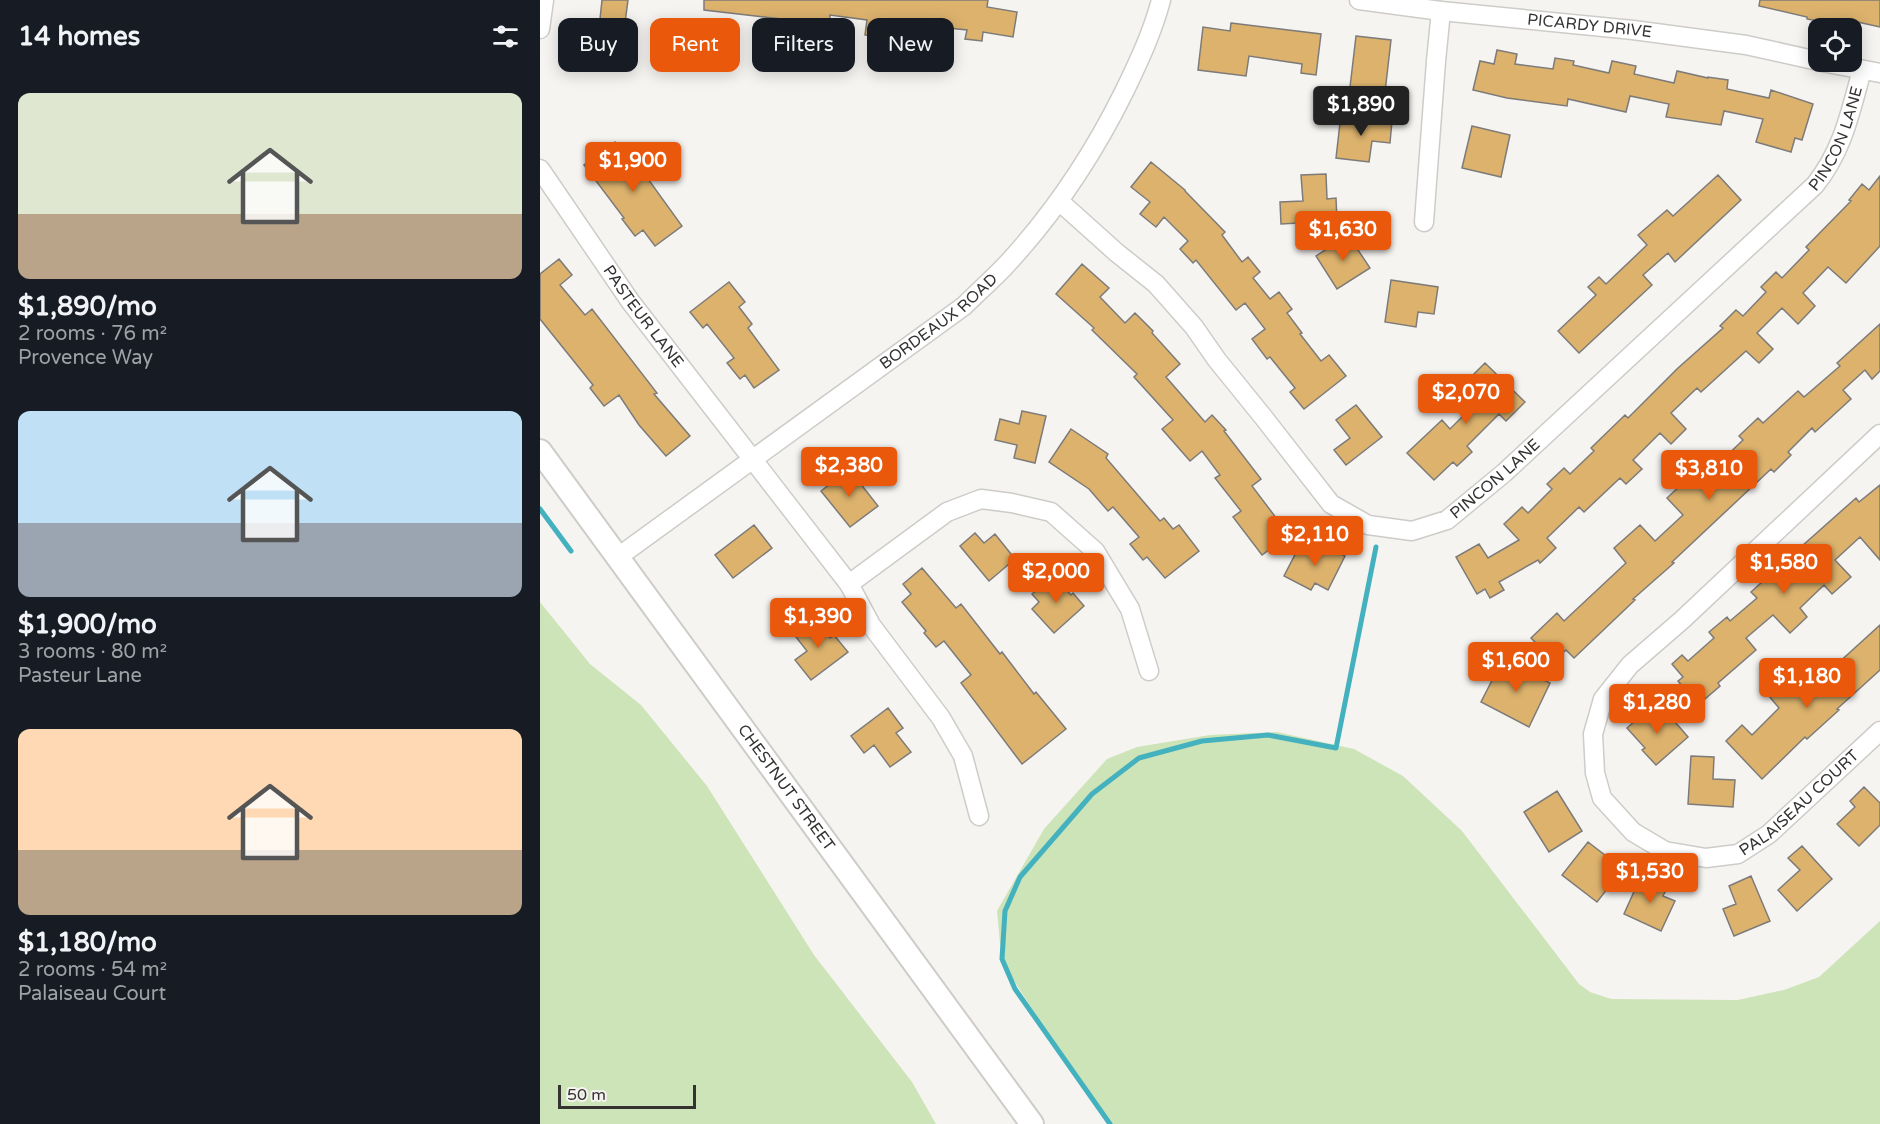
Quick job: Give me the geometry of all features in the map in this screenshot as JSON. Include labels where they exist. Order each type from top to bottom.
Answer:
[{"type":"main road","name":"CHESTNUT STREET","points":[[540,451],[1032,1124]]},
{"type":"street","points":[[540,29],[544,0]]},
{"type":"street","name":"BORDEAUX ROAD","points":[[618,557],[964,306],[1007,264],[1059,201],[1083,166],[1138,63],[1161,0]]},
{"type":"street","name":"PICARDY DRIVE","points":[[1359,0],[1441,11],[1633,30],[1746,45],[1808,58]]},
{"type":"street","points":[[1424,222],[1441,11]]},
{"type":"street","name":"PINCON LANE","points":[[1059,201],[1117,253],[1156,284],[1194,327],[1217,360],[1330,504],[1368,525],[1412,531],[1447,520],[1503,473],[1815,185],[1829,168],[1871,72]]},
{"type":"street","name":"PASTEUR LANE","points":[[540,169],[630,301],[849,584],[871,625],[941,718],[963,756],[980,816]]},
{"type":"street","name":"PALAISEAU COURT","points":[[1880,434],[1682,620],[1630,665],[1603,699],[1593,734],[1595,773],[1602,798],[1634,832],[1665,851],[1706,858],[1738,854],[1769,834],[1880,731]]},
{"type":"street","points":[[849,584],[947,512],[981,499],[1051,512],[1095,551],[1130,609],[1149,671]]},
{"type":"green space","points":[[540,602],[590,664],[641,705],[707,786],[814,955],[912,1082],[936,1124],[540,1124]]},
{"type":"green space","points":[[1277,732],[1354,749],[1403,776],[1462,831],[1579,984],[1590,992],[1611,999],[1738,1000],[1784,990],[1819,977],[1880,921],[1880,1124],[1112,1124],[1043,1026],[1007,970],[1000,943],[997,911],[1044,829],[1107,759],[1137,747],[1210,735]]},
{"type":"building","points":[[602,0],[628,0],[626,18],[600,18]]},
{"type":"building","points":[[704,0],[988,0],[987,7],[1017,12],[1013,37],[983,32],[982,41],[965,39],[967,30],[954,29],[954,18],[867,18],[867,20],[830,15],[830,18],[772,18],[704,10]]},
{"type":"building","points":[[1760,0],[1880,0],[1880,27],[1862,23],[1862,18],[1808,19],[1807,17],[1759,6]]},
{"type":"building","points":[[1231,23],[1321,34],[1316,75],[1301,73],[1302,64],[1249,56],[1246,76],[1198,70],[1203,27],[1230,31]]},
{"type":"building","points":[[1356,36],[1391,40],[1385,92],[1350,87]]},
{"type":"building","points":[[1497,50],[1517,54],[1515,64],[1553,69],[1555,58],[1574,61],[1573,65],[1609,73],[1612,61],[1636,66],[1634,74],[1674,83],[1677,71],[1728,80],[1727,89],[1769,98],[1771,90],[1813,104],[1802,140],[1795,138],[1791,152],[1756,142],[1763,119],[1724,111],[1721,125],[1666,117],[1669,104],[1630,96],[1626,112],[1568,99],[1567,106],[1507,98],[1473,90],[1480,61],[1494,64]]},
{"type":"building","points":[[1341,114],[1392,121],[1390,143],[1372,141],[1369,162],[1336,158]]},
{"type":"building","points":[[1472,126],[1510,135],[1501,177],[1462,168]]},
{"type":"building","points":[[615,142],[630,162],[641,154],[655,174],[648,179],[682,226],[655,246],[643,230],[635,236],[584,165]]},
{"type":"building","points":[[1151,162],[1185,190],[1225,232],[1222,235],[1242,262],[1248,257],[1260,272],[1253,278],[1270,299],[1279,292],[1292,309],[1287,313],[1321,361],[1329,355],[1346,376],[1304,409],[1290,392],[1295,388],[1270,357],[1267,359],[1252,339],[1265,329],[1245,303],[1236,310],[1196,260],[1193,263],[1180,249],[1188,241],[1164,217],[1156,227],[1140,214],[1150,202],[1131,187]]},
{"type":"building","points":[[1326,174],[1327,199],[1336,198],[1337,221],[1281,224],[1280,202],[1303,201],[1301,175]]},
{"type":"building","points":[[1718,175],[1741,200],[1675,262],[1668,253],[1643,275],[1652,285],[1579,353],[1558,331],[1596,295],[1588,287],[1599,277],[1606,284],[1647,245],[1638,235],[1667,210],[1673,216]]},
{"type":"building","points":[[1880,176],[1880,246],[1846,283],[1828,267],[1803,293],[1815,306],[1798,324],[1782,308],[1757,333],[1773,349],[1759,363],[1746,351],[1701,392],[1697,388],[1671,413],[1686,429],[1671,444],[1660,433],[1633,460],[1642,469],[1626,484],[1620,478],[1584,512],[1579,507],[1547,538],[1556,548],[1540,563],[1538,560],[1499,582],[1504,590],[1490,598],[1485,589],[1477,594],[1456,557],[1479,544],[1488,558],[1519,540],[1504,524],[1522,507],[1528,513],[1552,489],[1547,484],[1564,468],[1570,474],[1594,451],[1591,448],[1625,415],[1628,418],[1678,368],[1723,328],[1720,326],[1736,310],[1743,316],[1766,292],[1761,287],[1776,272],[1782,278],[1809,250],[1806,247],[1851,201],[1849,200],[1862,184],[1869,190]]},
{"type":"building","points":[[1348,235],[1370,268],[1337,289],[1316,256]]},
{"type":"building","points":[[559,259],[572,275],[560,285],[585,315],[592,309],[657,393],[654,394],[690,436],[666,456],[639,425],[619,395],[604,406],[590,388],[593,385],[540,319],[540,274]]},
{"type":"building","points":[[1082,264],[1109,288],[1100,297],[1125,323],[1135,313],[1153,331],[1152,333],[1180,364],[1166,377],[1205,422],[1212,415],[1226,430],[1224,431],[1261,479],[1252,486],[1289,535],[1262,555],[1233,517],[1241,511],[1215,478],[1220,475],[1202,451],[1190,461],[1162,429],[1173,420],[1134,377],[1137,374],[1092,330],[1094,328],[1056,294]]},
{"type":"building","points":[[1391,280],[1438,287],[1434,314],[1418,312],[1416,327],[1385,322]]},
{"type":"building","points":[[729,282],[745,302],[739,307],[752,324],[748,328],[779,370],[754,388],[745,375],[740,379],[727,363],[734,358],[707,324],[703,328],[690,312]]},
{"type":"building","points":[[1880,324],[1880,371],[1872,379],[1865,370],[1843,390],[1851,399],[1815,432],[1812,428],[1788,452],[1791,455],[1774,472],[1771,469],[1574,658],[1566,650],[1554,661],[1531,638],[1557,613],[1564,621],[1626,563],[1614,548],[1640,525],[1655,541],[1683,515],[1667,498],[1685,481],[1709,460],[1715,467],[1743,440],[1739,436],[1758,418],[1763,423],[1798,391],[1804,397],[1840,366],[1837,363]]},
{"type":"building","points":[[1485,363],[1525,402],[1506,421],[1499,414],[1467,446],[1472,452],[1457,466],[1453,462],[1434,480],[1407,453],[1442,420],[1450,429],[1484,395],[1468,380]]},
{"type":"building","points":[[1356,405],[1382,437],[1346,465],[1334,450],[1350,438],[1336,420]]},
{"type":"building","points":[[1022,411],[1046,416],[1035,463],[1014,458],[1017,445],[995,440],[1000,419],[1019,424]]},
{"type":"building","points":[[1071,429],[1108,454],[1106,458],[1160,521],[1164,518],[1173,529],[1179,525],[1199,551],[1165,578],[1147,557],[1143,560],[1130,544],[1139,537],[1113,507],[1108,511],[1089,489],[1049,462]]},
{"type":"building","points":[[849,469],[878,506],[850,527],[821,491]]},
{"type":"building","points":[[1880,485],[1880,560],[1860,537],[1835,560],[1851,577],[1832,594],[1824,585],[1800,608],[1807,617],[1790,633],[1773,615],[1746,638],[1756,650],[1718,683],[1720,686],[1698,705],[1678,681],[1683,677],[1672,664],[1682,655],[1688,661],[1714,638],[1709,632],[1727,617],[1730,621],[1757,598],[1751,592],[1856,498],[1859,502]]},
{"type":"building","points":[[754,525],[772,548],[733,578],[715,555]]},
{"type":"building","points":[[975,533],[984,543],[995,534],[1015,559],[989,581],[960,546]]},
{"type":"building","points":[[1301,543],[1318,552],[1322,544],[1345,556],[1328,590],[1315,583],[1311,590],[1284,576]]},
{"type":"building","points":[[922,568],[956,608],[961,604],[1000,654],[1002,652],[1034,694],[1036,692],[1066,729],[1022,764],[961,683],[971,675],[944,641],[936,647],[902,602],[911,594],[903,584]]},
{"type":"building","points":[[1053,576],[1084,606],[1054,633],[1032,609],[1039,602],[1032,594]]},
{"type":"building","points":[[813,617],[830,638],[834,635],[848,652],[811,680],[795,660],[807,651],[793,633]]},
{"type":"building","points":[[1880,625],[1880,670],[1762,779],[1726,741],[1742,725],[1752,735],[1779,708],[1769,696],[1787,680],[1803,698]]},
{"type":"building","points":[[1503,659],[1550,683],[1529,727],[1481,702]]},
{"type":"building","points":[[888,708],[903,728],[896,733],[911,752],[890,767],[874,745],[864,753],[851,736]]},
{"type":"building","points":[[1663,708],[1688,737],[1656,765],[1642,750],[1645,748],[1627,728],[1647,710],[1653,717]]},
{"type":"building","points":[[1691,756],[1714,757],[1713,779],[1735,780],[1733,807],[1688,804]]},
{"type":"building","points":[[1864,787],[1880,803],[1880,825],[1859,846],[1837,824],[1855,807],[1850,801]]},
{"type":"building","points":[[1557,791],[1582,831],[1549,852],[1524,812]]},
{"type":"building","points":[[1588,842],[1623,869],[1597,902],[1562,875]]},
{"type":"building","points":[[1802,846],[1832,879],[1797,911],[1778,890],[1800,870],[1788,858]]},
{"type":"building","points":[[1641,876],[1667,888],[1663,896],[1675,901],[1661,931],[1624,914]]},
{"type":"building","points":[[1751,876],[1770,921],[1734,936],[1723,909],[1736,904],[1729,886]]},
{"type":"waterway","points":[[540,509],[571,551]]},
{"type":"waterway","points":[[1110,1124],[1015,989],[1002,959],[1005,911],[1020,877],[1092,794],[1139,758],[1202,741],[1268,735],[1336,748],[1376,547]]}]
